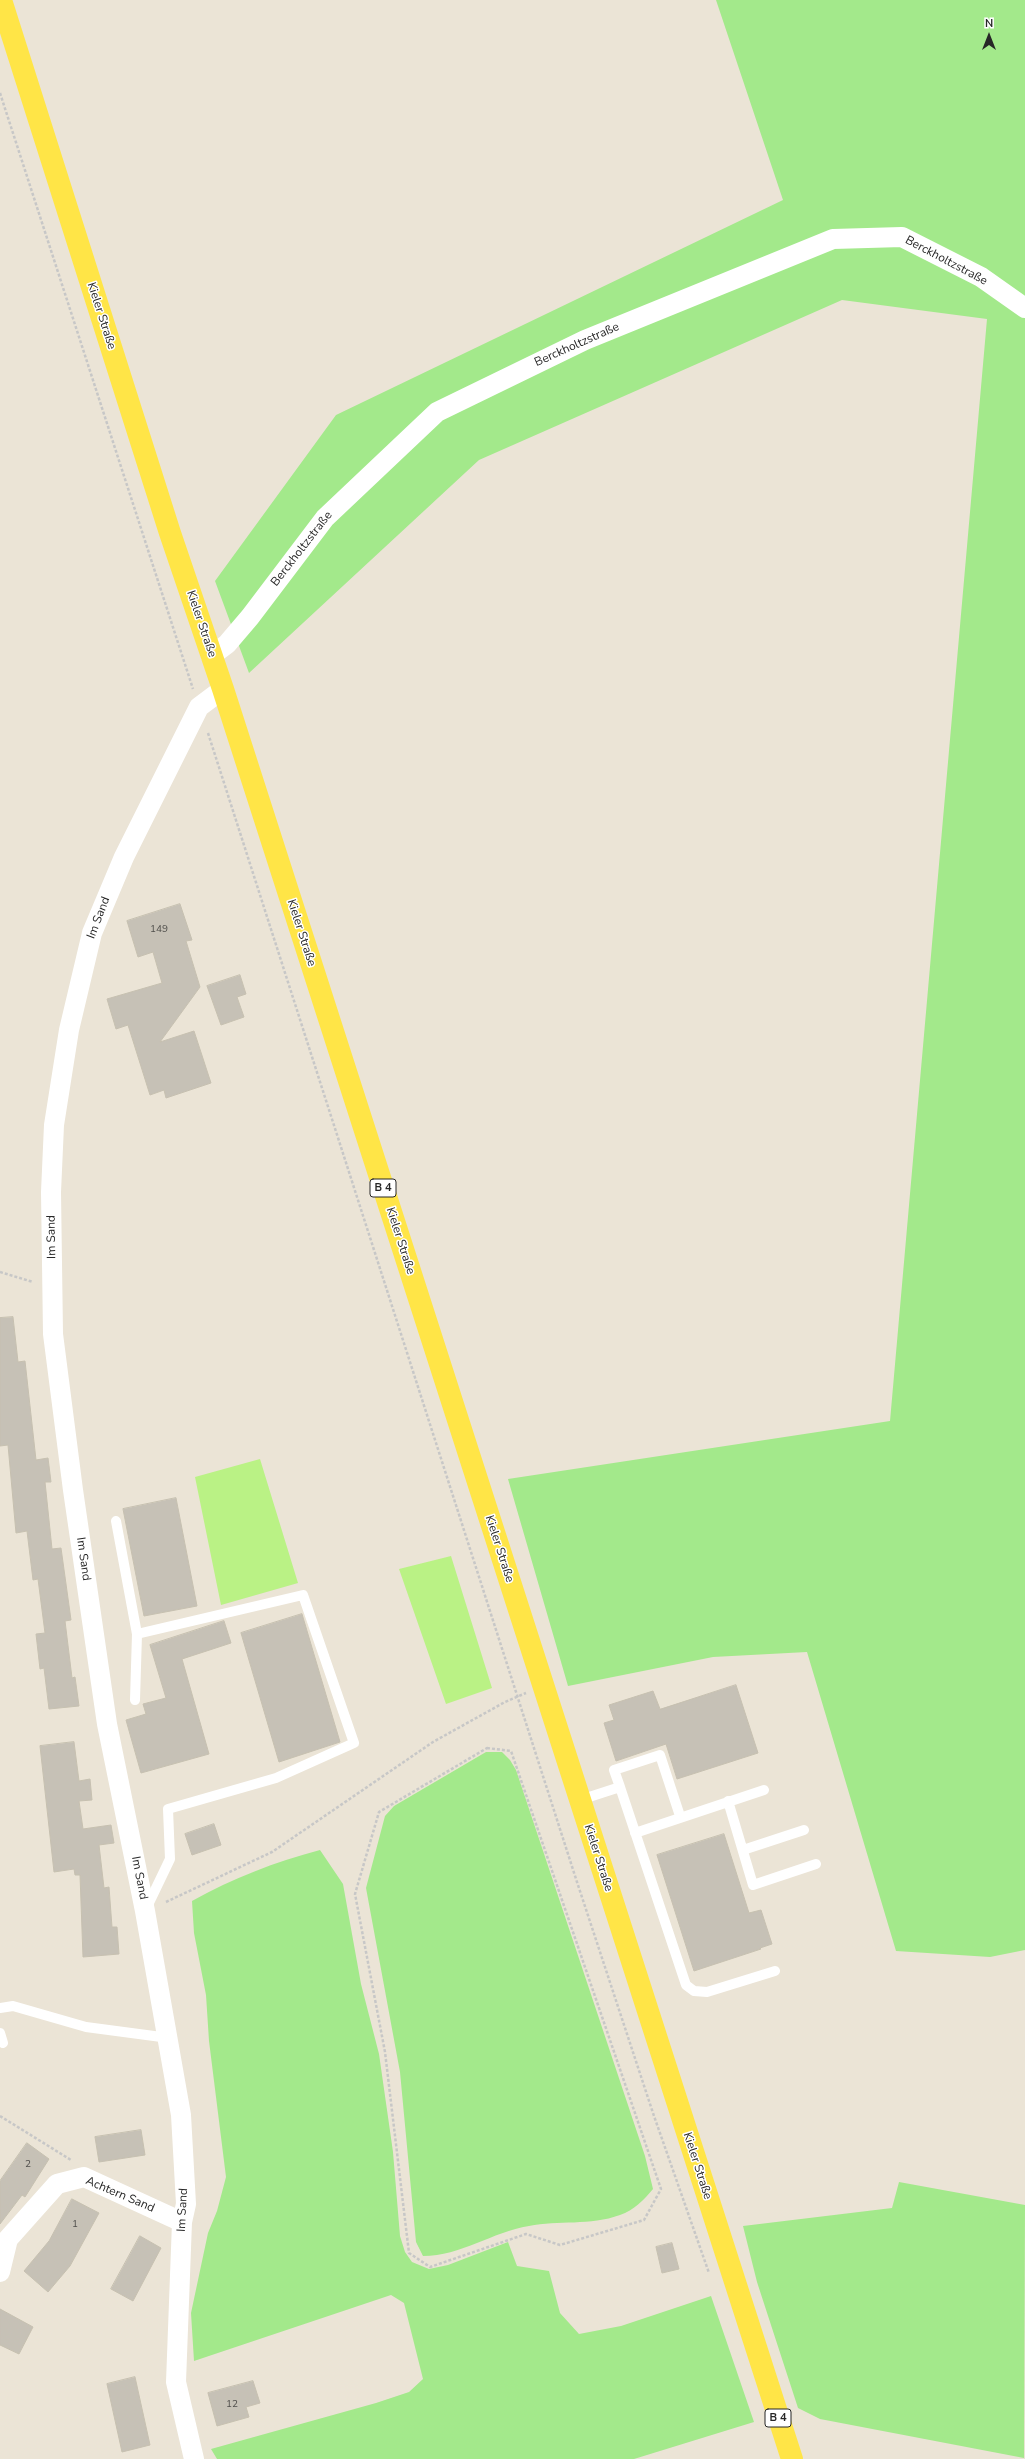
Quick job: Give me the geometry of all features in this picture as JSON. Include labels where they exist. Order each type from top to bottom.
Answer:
[{"type":"main road","name":"Kieler Straße","points":[[1,0],[170,533],[223,689],[792,2459]]},
{"type":"street","name":"Berckholtzstraße","points":[[212,656],[227,644],[325,518],[437,412],[585,340],[833,239],[866,236],[902,237],[981,277],[1025,308]]},
{"type":"street","name":"Im Sand","points":[[194,2459],[176,2382],[182,2222],[186,2204],[181,2115],[169,2038],[145,1911],[107,1724],[70,1466],[53,1334],[51,1192],[54,1125],[69,1030],[92,933],[124,857],[199,707],[223,689]]},
{"type":"street","name":"Achtern Sand","points":[[0,2272],[4,2241],[57,2184],[84,2177],[182,2222]]},
{"type":"lane","points":[[116,1521],[137,1634],[134,1700]]},
{"type":"lane","points":[[137,1634],[303,1595],[354,1743],[276,1778],[168,1809],[170,1859],[145,1911]]},
{"type":"lane","points":[[680,1816],[660,1755],[614,1770],[686,1985],[694,1991],[707,1992],[775,1971]]},
{"type":"lane","points":[[580,1800],[620,1786]]},
{"type":"lane","points":[[635,1833],[680,1816],[764,1790]]},
{"type":"lane","points":[[728,1801],[754,1885],[816,1864]]},
{"type":"lane","points":[[743,1850],[804,1830]]},
{"type":"lane","points":[[0,2008],[13,2006],[86,2027],[169,2038]]},
{"type":"path","points":[[0,93],[517,1697],[651,2108],[711,2278]]},
{"type":"path","points":[[0,1272],[52,1286]]},
{"type":"path","points":[[145,1911],[272,1852],[433,1742],[517,1697],[544,1687]]},
{"type":"path","points":[[487,1748],[511,1750],[661,2189],[644,2220],[560,2245],[526,2234],[430,2267],[409,2253],[385,2052],[355,1894],[379,1812],[487,1748]]},
{"type":"path","points":[[0,2116],[80,2166],[84,2177]]},
{"type":"green space","points":[[716,0],[1025,0],[1025,1950],[990,1957],[896,1951],[807,1652],[713,1657],[568,1686],[508,1479],[890,1421],[987,319],[842,300],[479,460],[249,673],[215,581],[336,415],[783,200]]},
{"type":"green space","points":[[260,1459],[298,1583],[221,1605],[195,1477]]},
{"type":"green space","points":[[451,1556],[492,1688],[446,1704],[399,1569]]},
{"type":"green space","points":[[486,1752],[502,1752],[510,1760],[516,1770],[645,2156],[653,2189],[642,2201],[620,2215],[597,2221],[551,2223],[529,2226],[502,2233],[450,2252],[423,2256],[416,2242],[400,2072],[366,1888],[385,1816],[394,1806]]},
{"type":"green space","points":[[320,1850],[343,1884],[361,1984],[379,2054],[393,2152],[400,2236],[405,2252],[412,2262],[429,2269],[448,2265],[508,2242],[517,2266],[549,2271],[560,2313],[579,2334],[621,2326],[711,2296],[754,2422],[634,2459],[217,2459],[211,2449],[376,2403],[409,2392],[423,2379],[404,2303],[391,2295],[194,2361],[191,2313],[208,2233],[217,2211],[226,2177],[209,2041],[206,1995],[194,1933],[192,1901],[254,1871]]},
{"type":"green space","points":[[899,2182],[1025,2205],[1024,2458],[820,2419],[798,2408],[757,2282],[743,2226],[892,2208]]},
{"type":"building","points":[[180,904],[192,940],[186,941],[200,987],[160,1042],[194,1031],[211,1083],[166,1098],[164,1090],[150,1095],[128,1025],[116,1029],[107,999],[162,983],[153,952],[138,957],[127,921]]},
{"type":"building","points":[[240,975],[246,994],[237,997],[244,1017],[221,1025],[207,986]]},
{"type":"building","points":[[13,1317],[18,1362],[25,1361],[36,1460],[48,1458],[51,1482],[45,1482],[52,1549],[61,1548],[71,1620],[65,1621],[72,1678],[75,1677],[79,1706],[49,1709],[44,1668],[40,1669],[36,1634],[45,1633],[38,1579],[33,1580],[27,1531],[16,1533],[8,1445],[0,1446],[0,1318]]},
{"type":"building","points":[[176,1498],[197,1606],[144,1616],[123,1509]]},
{"type":"building","points":[[302,1614],[340,1742],[279,1762],[241,1633]]},
{"type":"building","points":[[224,1621],[231,1643],[182,1659],[209,1754],[141,1773],[126,1720],[146,1714],[143,1704],[166,1698],[150,1645]]},
{"type":"building","points":[[736,1685],[758,1753],[677,1779],[666,1744],[616,1761],[604,1723],[614,1720],[609,1705],[653,1691],[660,1709]]},
{"type":"building","points":[[74,1742],[79,1781],[90,1779],[92,1800],[79,1801],[83,1829],[111,1825],[114,1843],[99,1845],[104,1888],[109,1887],[112,1927],[117,1927],[119,1954],[83,1957],[80,1875],[75,1875],[74,1869],[54,1872],[40,1746]]},
{"type":"building","points":[[214,1824],[221,1845],[192,1855],[185,1834]]},
{"type":"building","points":[[724,1834],[749,1913],[761,1910],[772,1944],[694,1971],[657,1855]]},
{"type":"building","points":[[141,2130],[145,2155],[99,2162],[95,2137]]},
{"type":"building","points":[[27,2143],[49,2159],[25,2197],[22,2195],[0,2224],[0,2181]]},
{"type":"building","points":[[72,2199],[99,2213],[70,2266],[48,2292],[24,2271],[49,2241]]},
{"type":"building","points":[[140,2236],[161,2248],[133,2301],[111,2289]]},
{"type":"building","points":[[672,2243],[679,2269],[662,2273],[656,2247]]},
{"type":"building","points":[[0,2309],[33,2327],[19,2354],[0,2345]]},
{"type":"building","points":[[135,2377],[150,2445],[122,2452],[107,2384]]},
{"type":"building","points":[[253,2381],[260,2403],[246,2407],[249,2417],[217,2426],[208,2393]]}]
